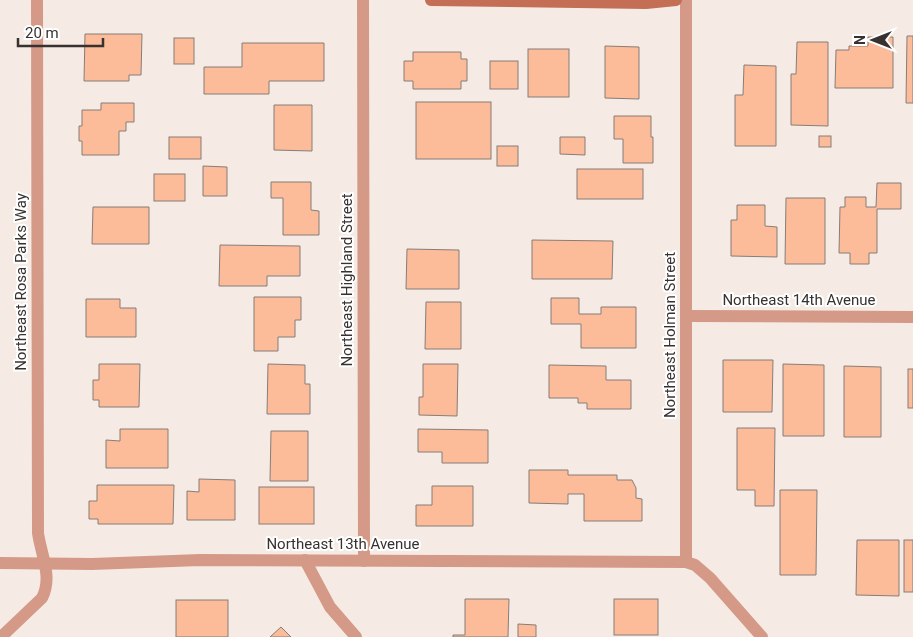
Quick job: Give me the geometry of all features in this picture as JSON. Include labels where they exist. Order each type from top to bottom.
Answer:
[{"type":"street","name":"Northeast Rosa Parks Way","points":[[1,637],[42,598],[47,580],[46,563],[38,533],[37,0]]},
{"type":"street","name":"Northeast Highland Street","points":[[363,0],[364,561]]},
{"type":"street","points":[[431,0],[646,3],[676,0]]},
{"type":"street","name":"Northeast Holman Street","points":[[686,0],[686,562]]},
{"type":"street","name":"Northeast 14th Avenue","points":[[686,316],[913,317]]},
{"type":"street","name":"Northeast 13th Avenue","points":[[0,563],[92,564],[200,560],[686,562]]},
{"type":"street","points":[[305,560],[330,607],[356,637]]},
{"type":"street","points":[[686,562],[695,565],[710,578],[762,637]]},
{"type":"building","points":[[85,34],[142,34],[141,75],[129,75],[129,81],[84,81]]},
{"type":"building","points":[[907,36],[913,36],[913,103],[906,103]]},
{"type":"building","points":[[868,37],[893,37],[893,88],[835,88],[836,50],[849,50],[849,46],[868,46]]},
{"type":"building","points":[[174,38],[194,38],[194,64],[174,64]]},
{"type":"building","points":[[797,42],[828,42],[828,126],[791,125],[791,74],[796,74]]},
{"type":"building","points":[[242,43],[324,43],[324,81],[269,81],[269,94],[204,94],[204,67],[242,67]]},
{"type":"building","points":[[605,46],[639,47],[639,99],[605,98]]},
{"type":"building","points":[[528,49],[569,49],[569,97],[528,97]]},
{"type":"building","points":[[413,52],[461,52],[461,59],[467,59],[467,81],[461,81],[461,89],[413,89],[413,81],[404,81],[404,61],[413,61]]},
{"type":"building","points":[[490,61],[518,61],[518,89],[490,89]]},
{"type":"building","points":[[744,65],[776,66],[776,146],[735,146],[735,95],[743,95]]},
{"type":"building","points":[[416,102],[491,102],[491,159],[416,159]]},
{"type":"building","points":[[101,103],[134,103],[134,122],[126,122],[126,131],[119,131],[119,155],[82,155],[82,141],[79,141],[79,126],[82,126],[82,110],[101,110]]},
{"type":"building","points":[[274,105],[312,105],[312,151],[274,150]]},
{"type":"building","points":[[614,116],[651,116],[653,163],[623,163],[623,139],[614,139]]},
{"type":"building","points":[[819,136],[831,136],[831,147],[819,147]]},
{"type":"building","points":[[169,137],[201,137],[201,159],[169,159]]},
{"type":"building","points":[[560,137],[585,137],[585,155],[560,154]]},
{"type":"building","points":[[497,146],[518,146],[518,166],[497,166]]},
{"type":"building","points":[[203,166],[227,167],[227,196],[203,196]]},
{"type":"building","points":[[577,169],[643,169],[643,199],[577,199]]},
{"type":"building","points":[[154,174],[185,174],[185,201],[154,201]]},
{"type":"building","points":[[271,182],[311,182],[311,210],[319,211],[319,235],[283,235],[283,198],[271,198]]},
{"type":"building","points":[[877,183],[901,183],[901,209],[877,209],[877,253],[869,253],[869,264],[850,264],[850,253],[839,253],[840,207],[845,207],[845,197],[866,197],[866,207],[876,207]]},
{"type":"building","points":[[786,198],[825,198],[825,264],[785,264]]},
{"type":"building","points":[[737,205],[765,205],[765,226],[777,227],[777,257],[731,256],[731,220],[737,220]]},
{"type":"building","points":[[93,207],[149,207],[149,244],[92,244]]},
{"type":"building","points":[[532,240],[613,241],[612,279],[532,279]]},
{"type":"building","points":[[220,245],[300,246],[300,276],[267,276],[267,286],[219,286]]},
{"type":"building","points":[[407,249],[459,250],[459,289],[406,289]]},
{"type":"building","points":[[254,297],[301,297],[301,320],[295,320],[295,337],[278,337],[278,351],[254,351]]},
{"type":"building","points":[[551,298],[579,298],[579,314],[601,314],[601,307],[636,307],[636,348],[581,348],[581,324],[551,324]]},
{"type":"building","points":[[86,299],[120,299],[120,308],[136,308],[136,337],[86,337]]},
{"type":"building","points":[[426,302],[461,302],[461,349],[425,349]]},
{"type":"building","points":[[723,360],[773,360],[772,412],[723,412]]},
{"type":"building","points":[[99,364],[140,364],[139,407],[99,407],[99,400],[93,400],[93,380],[99,380]]},
{"type":"building","points":[[268,364],[305,365],[305,384],[310,384],[310,414],[267,414]]},
{"type":"building","points":[[423,364],[458,364],[457,416],[419,415],[419,397],[423,397]]},
{"type":"building","points":[[783,364],[824,365],[824,436],[783,436]]},
{"type":"building","points":[[549,365],[606,366],[606,380],[631,380],[631,409],[587,409],[587,403],[578,403],[578,398],[549,398]]},
{"type":"building","points":[[844,366],[881,367],[881,437],[844,437]]},
{"type":"building","points":[[908,369],[913,369],[913,408],[908,408]]},
{"type":"building","points":[[737,428],[775,428],[774,506],[755,506],[755,490],[737,490]]},
{"type":"building","points":[[120,429],[168,429],[168,468],[106,468],[106,440],[120,441]]},
{"type":"building","points":[[418,429],[488,430],[488,463],[442,463],[442,452],[418,452]]},
{"type":"building","points":[[271,431],[308,431],[308,481],[270,481]]},
{"type":"building","points":[[529,470],[568,470],[568,475],[617,475],[617,480],[632,480],[636,488],[636,498],[642,499],[642,521],[584,521],[584,494],[568,494],[568,504],[529,503]]},
{"type":"building","points":[[199,479],[235,480],[235,520],[187,520],[187,491],[199,492]]},
{"type":"building","points":[[97,485],[174,485],[173,524],[98,524],[98,519],[89,519],[89,501],[97,501]]},
{"type":"building","points":[[432,486],[473,486],[473,526],[416,526],[416,505],[432,505]]},
{"type":"building","points":[[259,487],[314,487],[314,524],[259,524]]},
{"type":"building","points":[[780,490],[817,490],[816,575],[780,575]]},
{"type":"building","points":[[857,540],[899,540],[899,596],[856,595]]},
{"type":"building","points":[[904,540],[913,540],[913,592],[904,592]]},
{"type":"building","points":[[465,599],[509,599],[508,637],[453,637],[453,635],[465,635]]},
{"type":"building","points":[[614,599],[658,599],[658,635],[614,635]]},
{"type":"building","points":[[176,600],[228,600],[228,637],[176,637]]},
{"type":"building","points":[[518,624],[536,625],[536,637],[518,637]]},
{"type":"building","points":[[281,627],[291,637],[270,637]]}]
